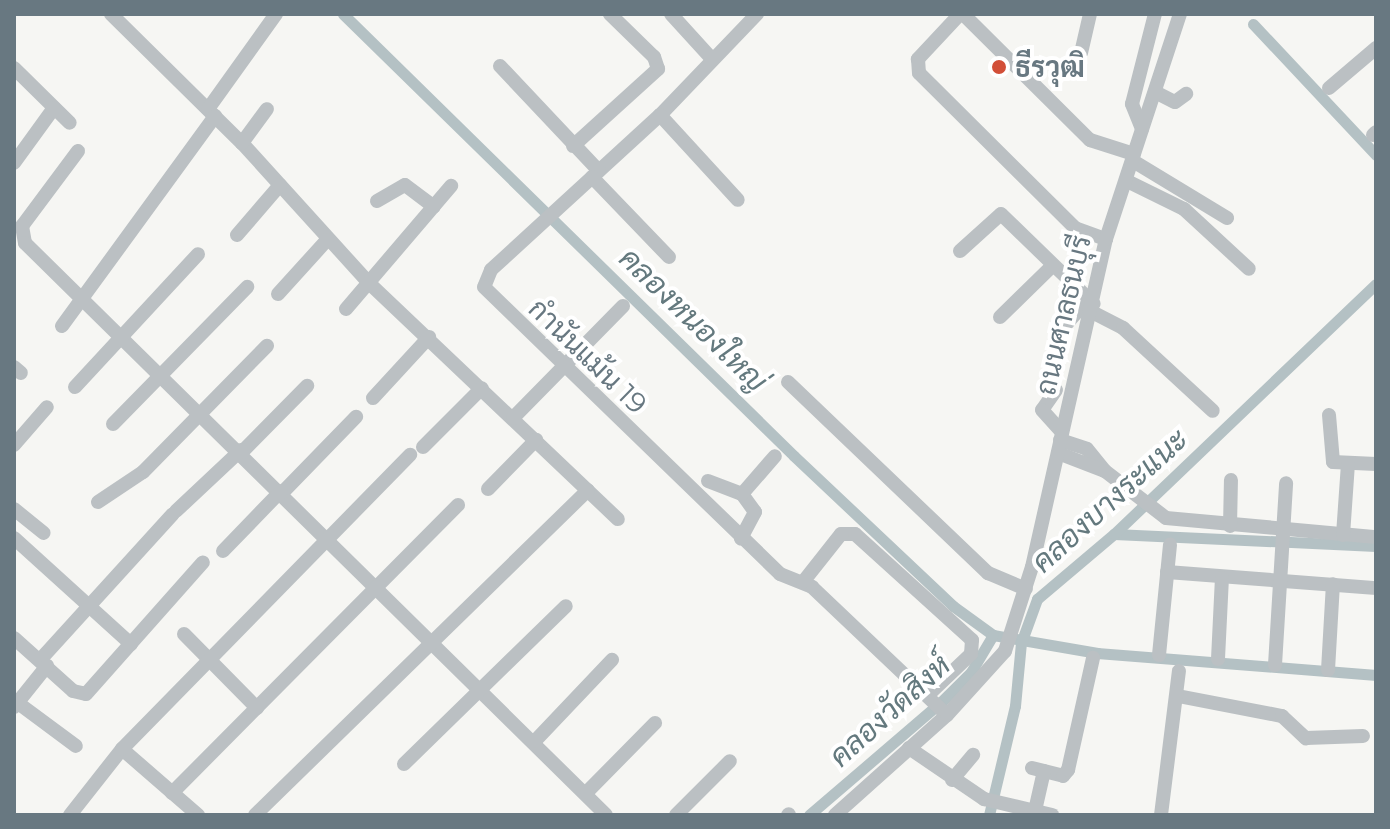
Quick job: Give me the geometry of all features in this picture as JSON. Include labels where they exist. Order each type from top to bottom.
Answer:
[{"type":"street","points":[[62,326],[212,113],[276,14]]},
{"type":"street","points":[[573,146],[658,67],[610,14]]},
{"type":"street","points":[[671,14],[712,59]]},
{"type":"street","points":[[1106,239],[1075,228],[919,73],[918,59],[962,14],[1090,140],[1134,157],[1227,218]]},
{"type":"street","points":[[1081,53],[1090,14]]},
{"type":"street","points":[[1142,129],[1132,104],[1155,14]]},
{"type":"street","name":"ถนนศาลธนบุรี","points":[[937,704],[1005,651],[1012,632],[1026,589],[1106,239],[1180,14]]},
{"type":"street","name":"กำนันแม้น 19","points":[[755,15],[660,115],[491,270],[484,287],[564,369],[741,538],[799,581],[937,704]]},
{"type":"street","points":[[119,17],[242,143],[369,283],[618,519]]},
{"type":"street","points":[[1329,88],[1376,48]]},
{"type":"street","points":[[500,66],[669,257]]},
{"type":"street","points":[[14,68],[70,123]]},
{"type":"street","points":[[1155,92],[1175,102],[1186,94]]},
{"type":"street","points":[[14,163],[54,108]]},
{"type":"street","points":[[242,143],[267,109]]},
{"type":"street","points":[[660,115],[738,200]]},
{"type":"street","points":[[78,151],[22,226],[20,236],[120,339],[160,372],[242,451],[587,792],[606,815]]},
{"type":"street","points":[[1127,181],[1184,209],[1249,269]]},
{"type":"street","points":[[237,235],[280,185]]},
{"type":"street","points":[[377,201],[405,185],[434,207]]},
{"type":"street","points":[[346,309],[451,186]]},
{"type":"street","points":[[960,251],[1001,214],[1091,305],[1123,328],[1213,411]]},
{"type":"street","points":[[278,294],[327,240]]},
{"type":"street","points":[[75,387],[198,254]]},
{"type":"street","points":[[1000,317],[1052,266]]},
{"type":"street","points":[[113,424],[160,372],[247,287]]},
{"type":"street","points":[[1063,328],[1091,305]]},
{"type":"street","points":[[513,418],[623,306]]},
{"type":"street","points":[[373,398],[429,337]]},
{"type":"street","points":[[98,502],[143,472],[267,346]]},
{"type":"street","points":[[788,382],[988,573],[1026,589]]},
{"type":"street","points":[[76,746],[16,705],[43,663],[88,607],[174,512],[242,451],[307,386]]},
{"type":"street","points":[[70,815],[122,749],[328,537],[482,388]]},
{"type":"street","points":[[1056,390],[1042,410],[1060,442],[1087,449],[1105,471],[1151,509],[1179,520],[1230,526],[1285,542],[1343,535],[1376,537]]},
{"type":"street","points":[[14,445],[47,407]]},
{"type":"street","points":[[1329,415],[1328,456],[1333,462],[1376,464]]},
{"type":"street","points":[[223,551],[356,417]]},
{"type":"street","points":[[488,489],[536,440]]},
{"type":"street","points":[[742,494],[775,456]]},
{"type":"street","points":[[1343,535],[1348,464]]},
{"type":"street","points":[[1230,526],[1231,480]]},
{"type":"street","points":[[708,481],[742,494],[756,515],[741,538]]},
{"type":"street","points":[[1275,665],[1283,581],[1286,483]]},
{"type":"street","points":[[255,815],[431,639],[588,490]]},
{"type":"street","points":[[172,793],[379,588],[458,505]]},
{"type":"street","points":[[14,509],[44,533]]},
{"type":"street","points":[[799,581],[841,534],[855,534],[972,640],[971,654],[909,748],[835,815]]},
{"type":"street","points":[[14,538],[131,644]]},
{"type":"street","points":[[1159,655],[1170,545]]},
{"type":"street","points":[[799,581],[816,553]]},
{"type":"street","points":[[14,638],[73,691],[86,694],[203,562]]},
{"type":"street","points":[[1167,572],[1376,588]]},
{"type":"street","points":[[1218,659],[1222,578]]},
{"type":"street","points":[[1328,670],[1333,584]]},
{"type":"street","points":[[404,764],[566,606]]},
{"type":"street","points":[[184,634],[257,708]]},
{"type":"street","points":[[1034,813],[1038,770],[1063,776],[1068,770],[1093,658]]},
{"type":"street","points":[[535,741],[612,660]]},
{"type":"street","points":[[1161,815],[1179,671]]},
{"type":"street","points":[[1178,696],[1282,716],[1306,738],[1363,736]]},
{"type":"street","points":[[587,792],[655,723]]},
{"type":"street","points":[[909,748],[984,799],[1052,815]]},
{"type":"street","points":[[122,749],[198,815]]},
{"type":"street","points":[[952,780],[973,755]]},
{"type":"street","points":[[676,815],[730,761]]},
{"type":"waterway","name":"คลองหนองใหญ่","points":[[343,14],[794,456],[953,606],[993,635],[1097,653],[1376,675]]},
{"type":"waterway","points":[[1253,24],[1376,155]]},
{"type":"waterway","name":"คลองบางระแนะ","points":[[989,815],[1015,706],[1021,643],[1037,599],[1114,534],[1376,284]]},
{"type":"waterway","points":[[1114,534],[1376,546]]},
{"type":"waterway","name":"คลองวัดสิงห์","points":[[809,815],[941,702],[971,672],[993,635]]},
{"type":"place","name":"ธีรวุฒิ","points":[[999,67]]}]
